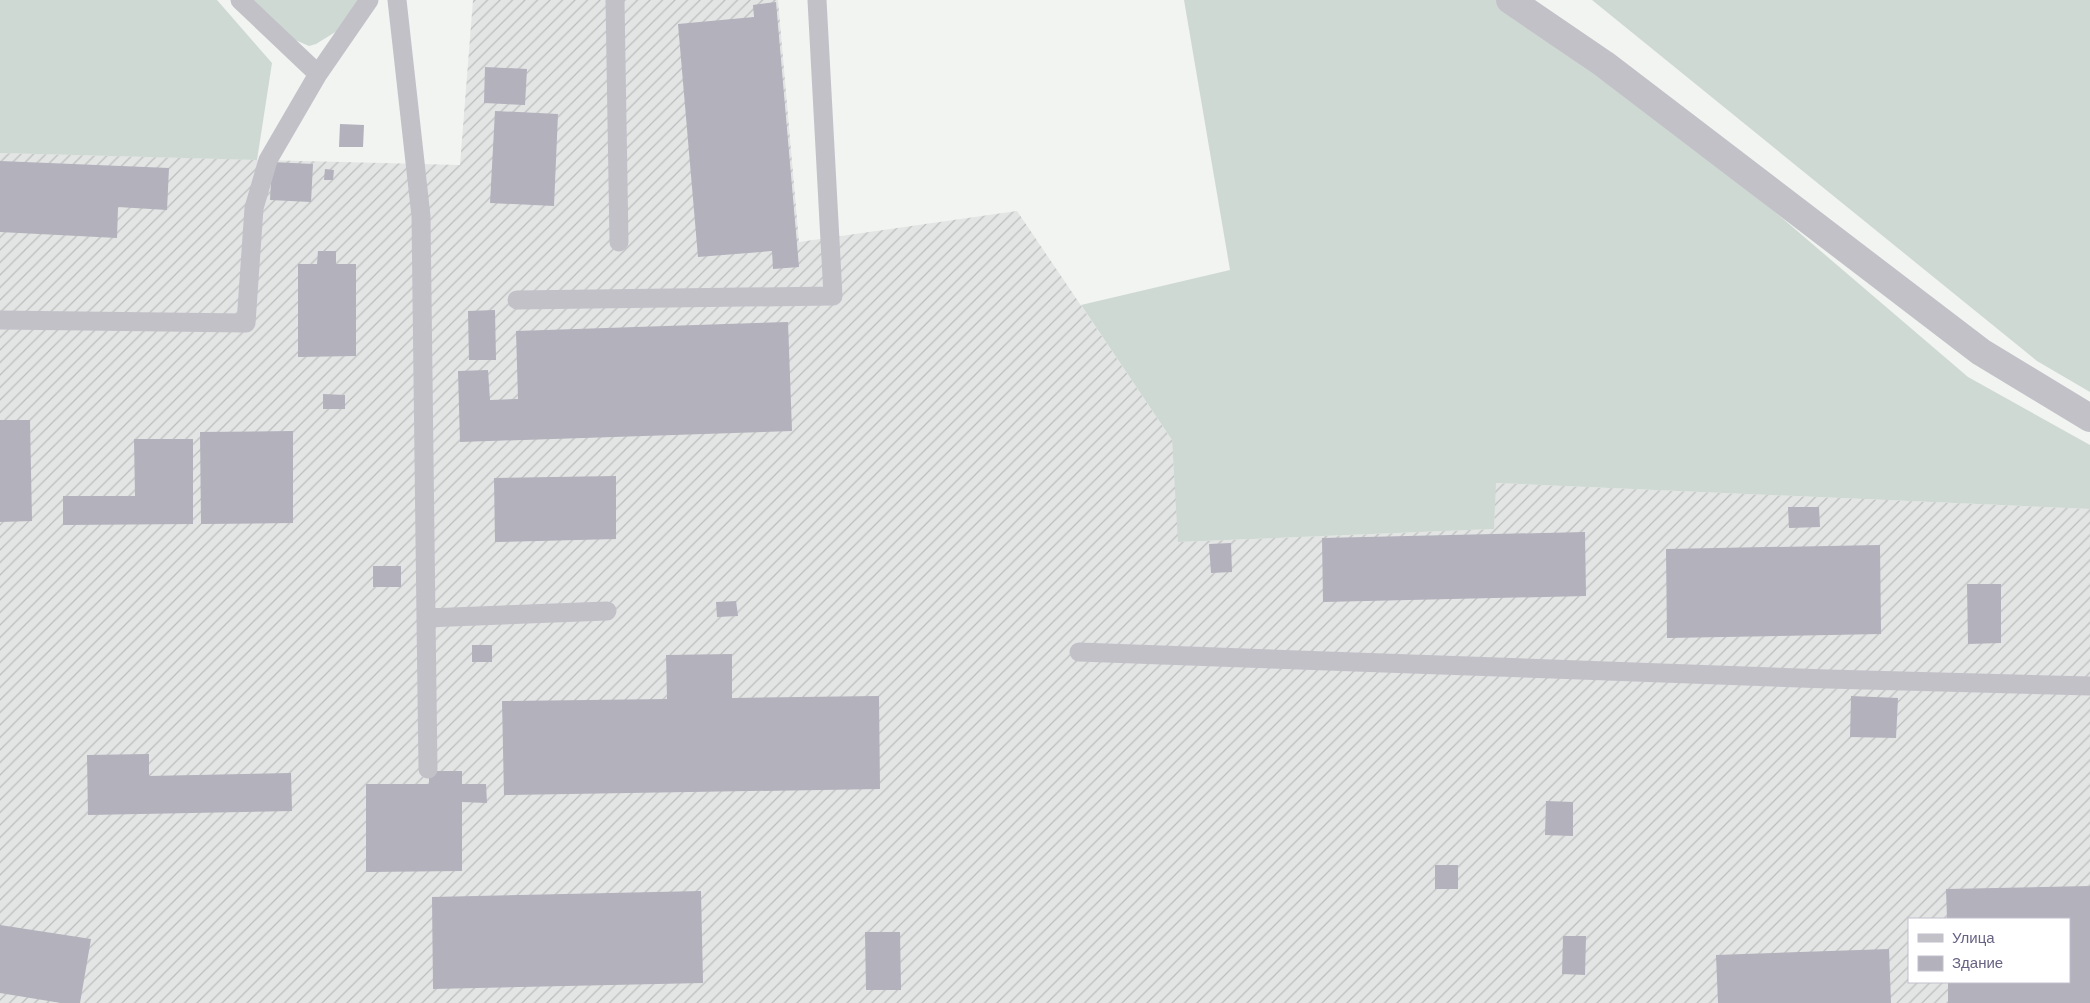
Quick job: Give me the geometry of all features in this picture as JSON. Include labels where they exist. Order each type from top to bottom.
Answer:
[{"type":"street","points":[[1510,0],[1604,64],[1981,352],[2090,418]]},
{"type":"lane","points":[[240,0],[318,74]]},
{"type":"lane","points":[[0,320],[246,323],[254,208],[268,160],[318,74],[369,0]]},
{"type":"lane","points":[[397,0],[421,216],[428,769]]},
{"type":"lane","points":[[616,0],[619,242]]},
{"type":"lane","points":[[517,300],[833,296],[818,0]]},
{"type":"lane","points":[[426,618],[607,610]]},
{"type":"lane","points":[[1080,652],[2090,686]]},
{"type":"shaded area","points":[[0,0],[217,0],[272,63],[257,160],[0,153]]},
{"type":"shaded area","points":[[253,0],[360,0],[337,31],[316,44],[309,46],[293,39]]},
{"type":"shaded area","points":[[473,0],[778,0],[799,242],[1017,211],[1172,440],[1179,542],[1494,529],[1495,483],[2090,509],[2090,1003],[0,1003],[0,153],[460,165]]},
{"type":"shaded area","points":[[1184,0],[1506,0],[1775,212],[1968,377],[2090,445],[2090,509],[1496,483],[1494,529],[1178,542],[1172,440],[1081,305],[1230,270]]},
{"type":"shaded area","points":[[1592,0],[2090,0],[2090,392],[2037,361]]},
{"type":"building","points":[[776,2],[799,267],[773,269],[772,251],[698,257],[678,24],[754,17],[753,5]]},
{"type":"building","points":[[485,67],[527,69],[525,105],[484,103]]},
{"type":"building","points":[[495,111],[558,114],[554,206],[490,203]]},
{"type":"building","points":[[340,124],[364,125],[363,147],[339,147]]},
{"type":"building","points":[[0,161],[169,168],[167,210],[118,207],[117,238],[0,232]]},
{"type":"building","points":[[272,162],[313,164],[311,202],[270,200]]},
{"type":"building","points":[[325,169],[334,170],[333,180],[324,180]]},
{"type":"building","points":[[318,251],[336,251],[336,264],[356,264],[356,356],[298,357],[298,264],[317,264]]},
{"type":"building","points":[[495,310],[496,360],[469,360],[468,311]]},
{"type":"building","points":[[788,322],[792,431],[460,442],[458,371],[488,370],[490,400],[518,399],[516,331]]},
{"type":"building","points":[[323,394],[345,395],[345,409],[323,409]]},
{"type":"building","points":[[0,420],[30,420],[32,521],[0,522]]},
{"type":"building","points":[[293,431],[293,523],[201,524],[200,432]]},
{"type":"building","points":[[134,439],[193,439],[193,524],[63,525],[63,496],[135,496]]},
{"type":"building","points":[[616,476],[616,539],[495,542],[494,478]]},
{"type":"building","points":[[1788,507],[1819,507],[1820,527],[1789,528]]},
{"type":"building","points":[[1585,532],[1586,596],[1323,602],[1322,538]]},
{"type":"building","points":[[1231,543],[1232,572],[1211,573],[1209,544]]},
{"type":"building","points":[[1880,545],[1881,634],[1667,638],[1666,549]]},
{"type":"building","points":[[373,566],[401,566],[401,587],[373,587]]},
{"type":"building","points":[[1967,584],[2001,584],[2001,643],[1968,644]]},
{"type":"building","points":[[736,601],[738,616],[717,617],[716,602]]},
{"type":"building","points":[[472,645],[492,645],[492,662],[472,662]]},
{"type":"building","points":[[732,654],[732,698],[879,696],[880,789],[504,795],[502,701],[667,699],[666,655]]},
{"type":"building","points":[[1851,696],[1898,698],[1896,738],[1850,737]]},
{"type":"building","points":[[149,754],[149,776],[291,773],[292,811],[88,815],[87,755]]},
{"type":"building","points":[[429,771],[462,771],[462,784],[486,784],[487,803],[462,802],[462,871],[366,872],[366,784],[429,784]]},
{"type":"building","points":[[1546,801],[1573,802],[1573,836],[1545,835]]},
{"type":"building","points":[[1435,865],[1458,865],[1458,889],[1435,889]]},
{"type":"building","points":[[2090,886],[2090,1003],[1948,1003],[1948,983],[2070,983],[2070,918],[1947,918],[1946,889]]},
{"type":"building","points":[[701,891],[703,983],[433,989],[432,897]]},
{"type":"building","points":[[0,925],[91,939],[80,1003],[61,1003],[0,993]]},
{"type":"building","points":[[865,932],[900,932],[901,990],[866,990]]},
{"type":"building","points":[[1563,936],[1586,936],[1585,975],[1562,974]]},
{"type":"building","points":[[1889,949],[1891,1003],[1718,1003],[1716,955]]}]
